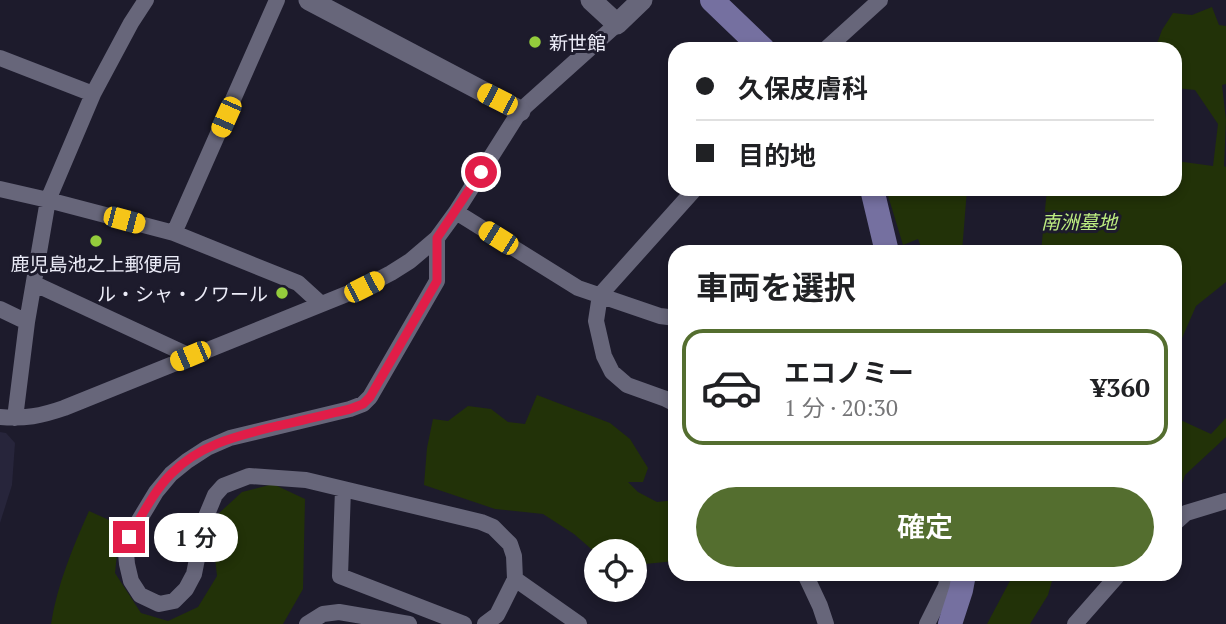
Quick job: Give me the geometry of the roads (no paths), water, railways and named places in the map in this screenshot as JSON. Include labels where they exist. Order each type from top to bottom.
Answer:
[{"type":"main road","points":[[712,0],[756,42]]},
{"type":"main road","points":[[874,196],[885,245]]},
{"type":"main road","points":[[950,624],[963,581]]},
{"type":"street","points":[[146,0],[93,94],[48,200],[35,284],[7,418],[38,417],[64,408],[364,287],[410,261],[437,238],[520,111],[642,0]]},
{"type":"street","points":[[174,233],[277,0]]},
{"type":"street","points":[[309,0],[520,111]]},
{"type":"street","points":[[591,0],[617,24]]},
{"type":"street","points":[[834,42],[880,0]]},
{"type":"street","points":[[0,58],[93,94]]},
{"type":"street","points":[[0,190],[174,233],[298,283],[321,304]]},
{"type":"street","points":[[668,400],[627,385],[612,372],[604,356],[596,321],[600,295],[689,196]]},
{"type":"street","points":[[456,212],[578,288],[668,317]]},
{"type":"street","points":[[437,238],[437,281],[370,397],[363,404],[350,409],[230,438],[206,448],[187,461],[171,474],[156,492],[129,537],[127,564],[131,581],[140,595],[159,604],[174,601],[186,589],[194,573],[205,519],[215,495],[223,486],[250,476],[306,480],[493,527],[510,544],[514,556],[515,579],[497,614],[485,624]]},
{"type":"street","points":[[35,284],[190,356]]},
{"type":"street","points":[[0,309],[27,322]]},
{"type":"street","points":[[343,489],[340,576],[464,624]]},
{"type":"street","points":[[1182,517],[1226,501]]},
{"type":"street","points":[[515,579],[579,624]]},
{"type":"street","points":[[808,581],[826,624]]},
{"type":"street","points":[[927,624],[947,581]]},
{"type":"street","points":[[1075,624],[1113,581]]},
{"type":"street","points":[[307,624],[323,614],[339,612],[409,624]]},
{"type":"place","name":"新世館","points":[[535,42]]},
{"type":"place","name":"鹿児島池之上郵便局","points":[[96,241]]},
{"type":"place","name":"ル・シャ・ノワール","points":[[282,293]]},
{"type":"park label","name":"南洲墓地","points":[[1079,221]]}]
